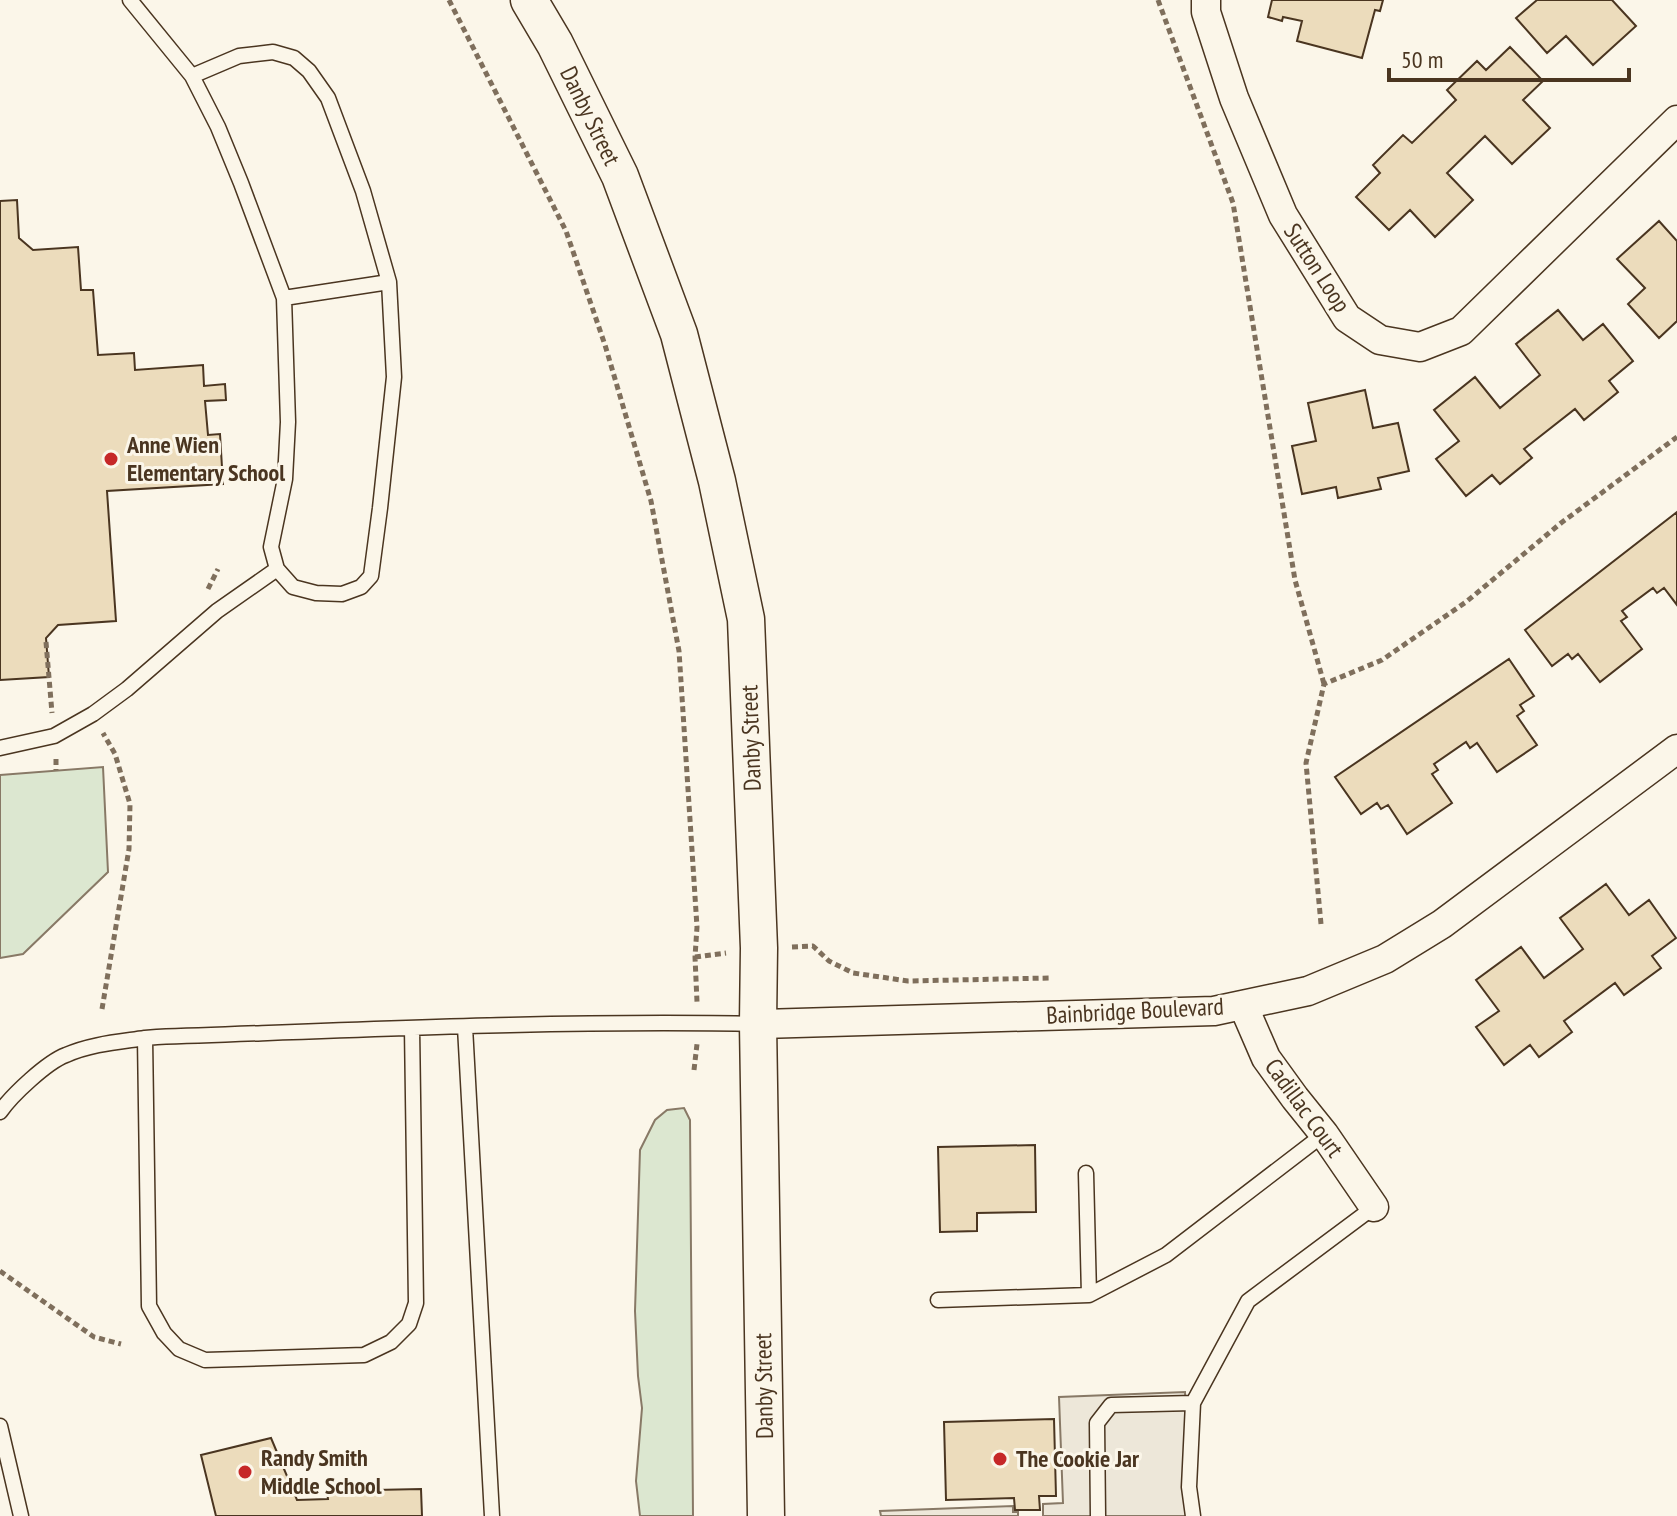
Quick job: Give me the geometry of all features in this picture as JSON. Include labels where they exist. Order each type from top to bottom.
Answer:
[{"type":"street","name":"Danby Street","points":[[529,0],[555,44],[620,176],[679,334],[717,481],[746,619],[759,948],[766,1516]]},
{"type":"street","name":"Sutton Loop","points":[[1206,0],[1206,12],[1234,98],[1283,215],[1347,318],[1380,340],[1420,347],[1461,331],[1677,120]]},
{"type":"street","name":"Bainbridge Boulevard","points":[[758,1024],[1214,1011],[1308,991],[1385,959],[1442,924],[1677,749]]},
{"type":"street","name":"Cadillac Court","points":[[1243,1005],[1266,1058],[1374,1207]]},
{"type":"lane","points":[[130,0],[192,76],[236,169],[284,298],[288,422],[285,479],[271,547],[277,569],[293,587],[316,593],[342,594],[361,587],[371,576],[394,377],[389,282],[363,191],[328,98],[309,71],[294,58],[273,52],[239,56],[192,76]]},
{"type":"lane","points":[[284,298],[389,282]]},
{"type":"lane","points":[[0,748],[54,736],[93,714],[127,689],[217,611],[277,569]]},
{"type":"lane","points":[[0,1112],[32,1078],[63,1056],[101,1044],[145,1038],[412,1028],[758,1024]]},
{"type":"lane","points":[[465,1027],[492,1516]]},
{"type":"lane","points":[[145,1038],[149,1306],[164,1333],[179,1349],[205,1360],[364,1355],[391,1342],[409,1324],[416,1303],[412,1028]]},
{"type":"lane","points":[[938,1300],[1089,1295],[1166,1255],[1324,1134]]},
{"type":"lane","points":[[1086,1173],[1089,1295]]},
{"type":"lane","points":[[1193,1516],[1189,1487],[1193,1403],[1248,1301],[1374,1207]]},
{"type":"lane","points":[[1098,1516],[1097,1423],[1111,1405],[1193,1403]]},
{"type":"lane","points":[[0,1426],[21,1516]]},
{"type":"path","points":[[449,0],[566,231],[605,345],[651,501],[679,651],[697,927],[695,957]]},
{"type":"path","points":[[1158,0],[1233,203],[1295,580],[1324,684],[1306,763],[1321,924]]},
{"type":"path","points":[[1324,684],[1382,660],[1466,602],[1561,523],[1677,437]]},
{"type":"path","points":[[205,596],[218,569]]},
{"type":"path","points":[[46,642],[56,770]]},
{"type":"path","points":[[93,714],[115,754],[130,804],[129,849],[102,1009]]},
{"type":"path","points":[[813,946],[829,961],[853,973],[908,981],[1050,978]]},
{"type":"path","points":[[0,1271],[94,1337],[121,1344]]},
{"type":"green space","points":[[103,767],[108,872],[23,954],[0,958],[0,775]]},
{"type":"green space","points":[[684,1108],[690,1120],[693,1516],[640,1516],[636,1481],[642,1408],[635,1311],[640,1150],[655,1120],[667,1110]]},
{"type":"shaded area","points":[[1185,1392],[1190,1516],[1043,1516],[1043,1504],[1063,1503],[1059,1397]]},
{"type":"shaded area","points":[[1013,1506],[1013,1512],[1018,1512],[1018,1516],[881,1516],[880,1511]]},
{"type":"building","points":[[1272,0],[1383,0],[1380,11],[1375,10],[1362,58],[1297,41],[1302,21],[1268,17]]},
{"type":"building","points":[[1537,0],[1612,0],[1636,26],[1593,65],[1566,36],[1547,53],[1516,18]]},
{"type":"building","points":[[1510,47],[1543,81],[1523,100],[1550,128],[1512,164],[1485,136],[1447,173],[1473,200],[1435,237],[1410,210],[1389,230],[1356,197],[1380,173],[1373,165],[1403,135],[1412,143],[1456,100],[1447,90],[1477,61],[1486,70]]},
{"type":"building","name":"Anne Wien Elementary School","points":[[17,200],[19,238],[33,250],[78,247],[81,290],[93,290],[98,355],[134,353],[135,370],[203,365],[204,386],[225,384],[226,400],[205,401],[208,435],[220,434],[223,484],[107,491],[116,621],[58,625],[46,638],[49,677],[0,680],[0,201]]},
{"type":"building","points":[[1659,221],[1677,241],[1677,321],[1659,338],[1628,304],[1645,288],[1617,259]]},
{"type":"building","points":[[1558,310],[1583,340],[1603,324],[1633,361],[1609,381],[1618,392],[1584,420],[1575,409],[1524,449],[1532,458],[1500,484],[1492,475],[1466,496],[1436,459],[1459,441],[1434,410],[1475,377],[1500,408],[1540,375],[1516,344]]},
{"type":"building","points":[[1365,390],[1373,428],[1398,423],[1409,471],[1378,478],[1381,489],[1338,498],[1336,487],[1302,494],[1292,446],[1316,441],[1308,403]]},
{"type":"building","points":[[1677,512],[1677,605],[1664,588],[1657,593],[1653,588],[1622,611],[1627,617],[1621,621],[1642,649],[1600,682],[1578,654],[1572,659],[1568,654],[1552,666],[1525,630]]},
{"type":"building","points":[[1509,659],[1534,696],[1520,705],[1524,711],[1517,716],[1537,745],[1497,772],[1477,743],[1470,748],[1466,742],[1434,764],[1438,770],[1432,774],[1452,803],[1407,834],[1388,805],[1381,809],[1377,803],[1361,814],[1335,777]]},
{"type":"building","points":[[1606,884],[1629,915],[1649,900],[1676,938],[1652,956],[1661,968],[1624,995],[1615,983],[1564,1021],[1572,1032],[1539,1057],[1530,1045],[1504,1065],[1476,1027],[1499,1011],[1476,980],[1521,947],[1544,978],[1583,949],[1560,918]]},
{"type":"building","points":[[1035,1145],[1036,1212],[977,1213],[977,1231],[940,1232],[938,1147]]},
{"type":"building","name":"The Cookie Jar","points":[[1054,1419],[1056,1496],[1039,1496],[1040,1510],[1015,1510],[1014,1498],[946,1500],[944,1422]]},
{"type":"building","name":"Randy Smith Middle School","points":[[271,1438],[297,1500],[328,1499],[327,1491],[421,1489],[422,1516],[216,1516],[201,1455]]},
{"type":"place","name":"Anne Wien Elementary School","points":[[111,459]]},
{"type":"place","name":"The Cookie Jar","points":[[1000,1459]]},
{"type":"place","name":"Randy Smith Middle School","points":[[245,1472]]}]
